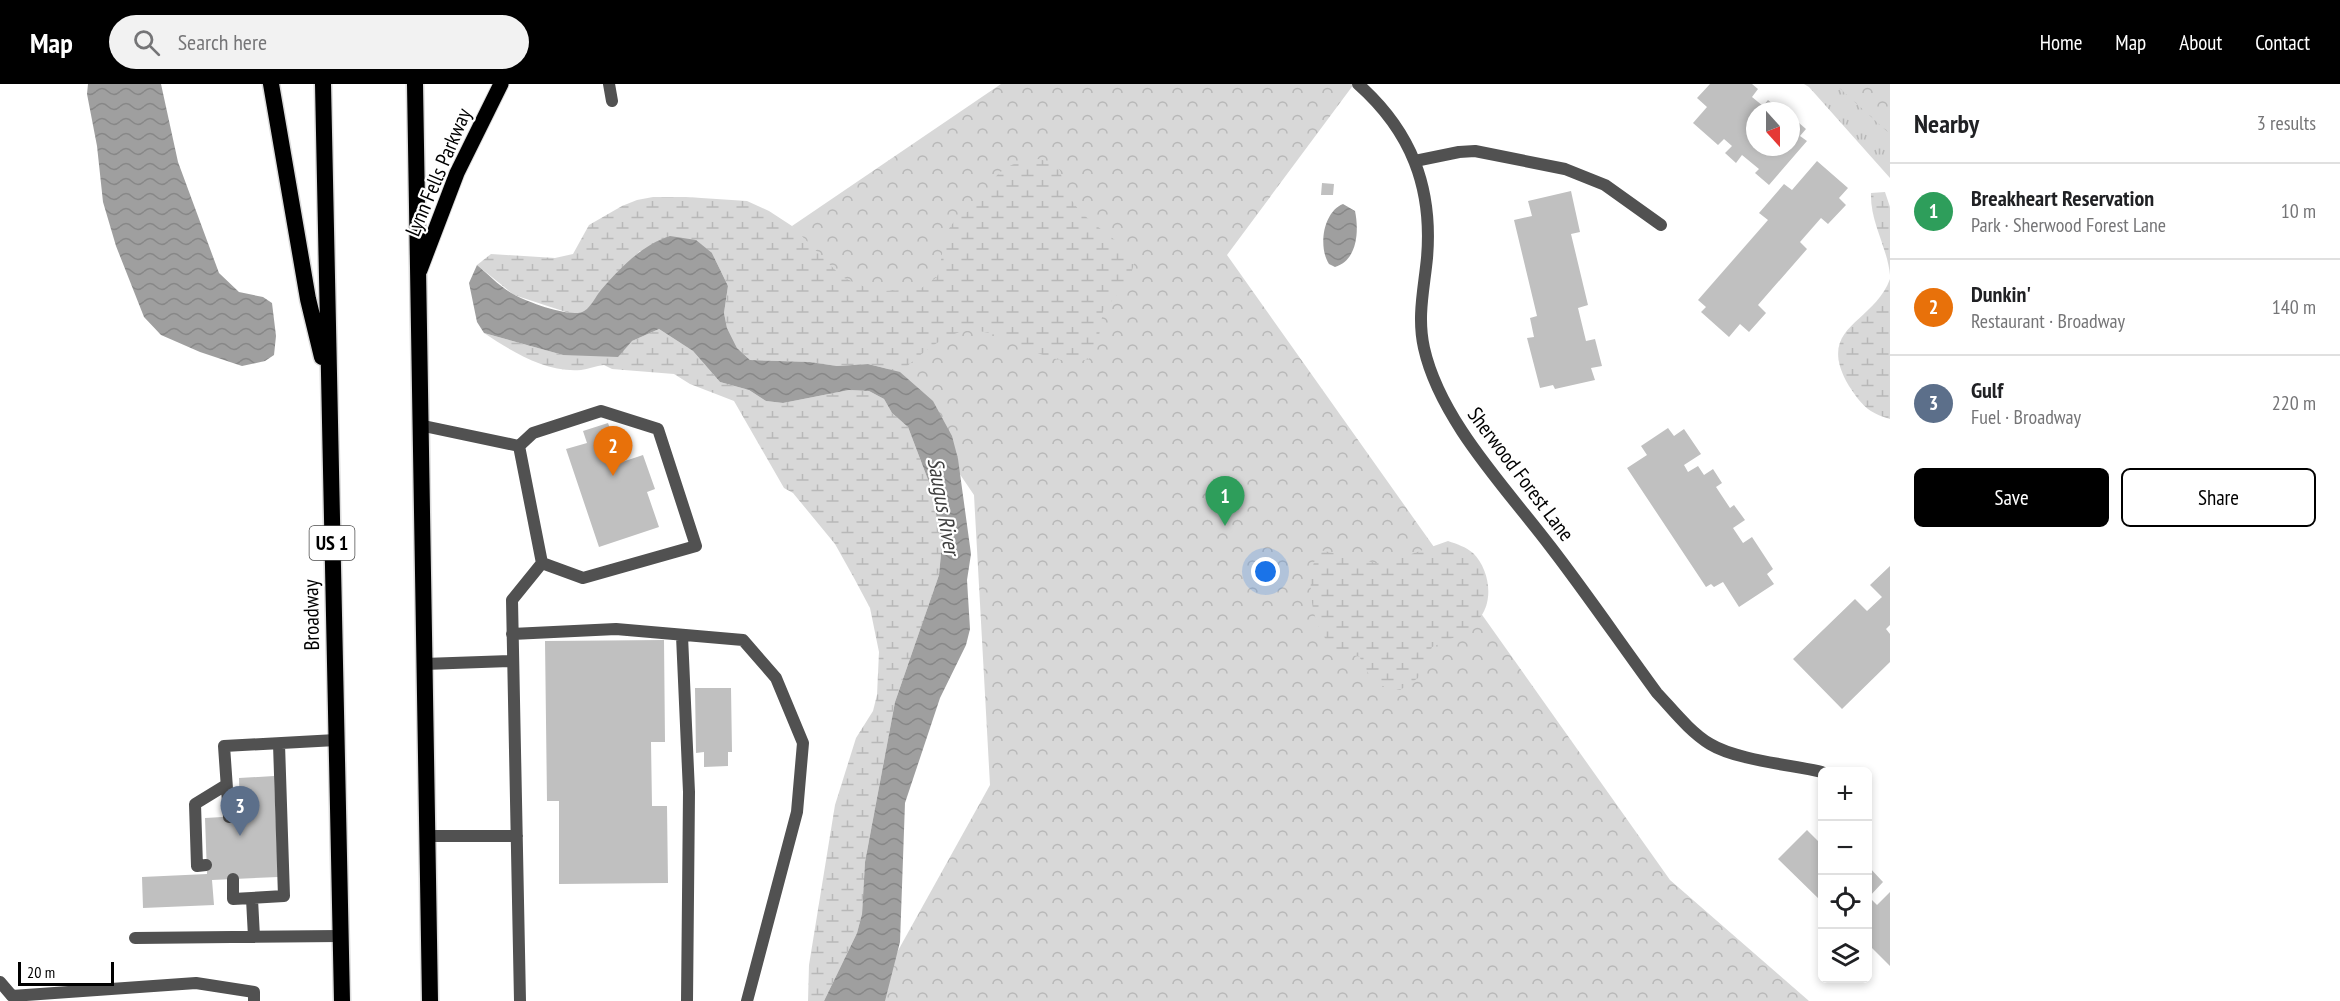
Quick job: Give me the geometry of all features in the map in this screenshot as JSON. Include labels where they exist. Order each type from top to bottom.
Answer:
[{"type":"highway","points":[[271,84],[308,299],[329,387]]},
{"type":"highway","name":"Broadway","points":[[323,84],[342,1001]]},
{"type":"highway","points":[[415,84],[416,278],[430,1001]]},
{"type":"main road","name":"Lynn Fells Parkway","points":[[416,278],[457,173],[501,84]]},
{"type":"street","points":[[609,84],[612,101]]},
{"type":"street","name":"Sherwood Forest Lane","points":[[1358,84],[1394,121],[1415,161],[1428,216],[1427,258],[1420,310],[1424,346],[1438,389],[1459,426],[1553,549],[1657,693],[1674,712],[1709,744],[1726,752],[1818,771]]},
{"type":"street","points":[[1415,161],[1475,151],[1564,169],[1605,185],[1661,225]]},
{"type":"street","points":[[519,446],[533,433],[601,411],[658,429],[696,546],[582,578],[542,563]]},
{"type":"street","points":[[419,425],[519,446]]},
{"type":"street","points":[[519,446],[542,563]]},
{"type":"street","points":[[520,1001],[512,600],[542,563]]},
{"type":"street","points":[[512,634],[616,629],[742,640],[776,678],[803,743],[797,812],[747,1001]]},
{"type":"street","points":[[682,636],[689,792],[687,1001]]},
{"type":"street","points":[[424,664],[513,661]]},
{"type":"street","points":[[228,817],[224,746],[336,740]]},
{"type":"street","points":[[233,879],[233,899],[284,897],[279,744]]},
{"type":"street","points":[[206,866],[196,866],[195,804],[226,784]]},
{"type":"street","points":[[427,836],[517,836]]},
{"type":"street","points":[[252,898],[254,937]]},
{"type":"street","points":[[135,938],[340,936]]},
{"type":"street","points":[[0,982],[12,998],[72,997],[196,983],[254,992],[254,1001]]},
{"type":"green space","points":[[1001,84],[1354,84],[1227,255],[1670,880],[1809,1001],[870,1001],[990,785],[974,495],[792,226]]},
{"type":"green space","points":[[1804,84],[1890,84],[1890,178],[1809,87]]},
{"type":"green space","points":[[1835,84],[1890,84],[1890,134]]},
{"type":"green space","points":[[1039,159],[1052,163],[1060,170],[1065,187],[1081,211],[1135,260],[1129,281],[1103,311],[1098,342],[1089,359],[1071,361],[1054,359],[1004,338],[972,330],[957,333],[942,340],[900,372],[868,364],[837,366],[810,362],[750,360],[737,348],[727,328],[724,313],[728,286],[712,253],[640,251],[600,292],[593,304],[583,312],[572,314],[514,295],[477,265],[491,254],[555,258],[573,254],[589,225],[622,206],[653,197],[686,197],[747,201],[769,211],[792,226],[842,277],[865,287],[884,291],[920,289],[937,277],[946,236],[951,226],[962,215],[979,204],[995,177],[1006,168],[1018,163]]},
{"type":"green space","points":[[1885,192],[1890,207],[1890,275],[1871,204],[1871,193]]},
{"type":"green space","points":[[1890,279],[1890,419],[1871,411],[1857,398],[1840,366],[1838,350],[1842,338],[1850,327],[1882,294]]},
{"type":"green space","points":[[659,329],[693,351],[720,382],[749,390],[766,401],[783,403],[849,390],[869,391],[884,399],[892,413],[908,427],[930,485],[942,543],[939,575],[895,702],[865,862],[862,914],[857,933],[824,1001],[808,1001],[809,965],[835,805],[856,738],[873,711],[877,695],[879,652],[870,608],[835,544],[793,493],[784,488],[734,401],[690,384],[674,374],[612,369],[604,365],[581,370],[555,368],[529,359],[484,333],[563,355],[632,341]]},
{"type":"green space","points":[[1448,541],[1473,553],[1483,568],[1488,596],[1483,614],[1467,630],[1432,647],[1418,678],[1400,690],[1374,684],[1359,656],[1342,653],[1330,644],[1316,620],[1312,605],[1311,574],[1320,550],[1376,563],[1389,562]]},
{"type":"water","points":[[88,84],[161,84],[178,162],[219,273],[239,292],[263,297],[272,303],[276,336],[274,355],[265,361],[242,366],[200,352],[161,335],[144,317],[116,246],[103,202],[97,146],[87,94]]},
{"type":"water","points":[[1343,204],[1355,211],[1357,227],[1355,244],[1348,258],[1335,267],[1329,264],[1326,257],[1324,231],[1331,214]]},
{"type":"water","name":"Saugus River","points":[[670,236],[696,240],[712,253],[728,286],[724,313],[727,328],[737,348],[750,360],[810,362],[837,366],[868,364],[900,372],[933,401],[952,436],[958,459],[971,554],[967,580],[970,629],[966,645],[940,698],[905,803],[900,942],[885,1001],[824,1001],[857,933],[862,914],[865,862],[895,702],[939,575],[942,543],[930,485],[908,427],[892,413],[884,399],[869,391],[849,390],[783,403],[766,401],[749,390],[720,382],[693,351],[659,329],[632,341],[618,357],[563,355],[484,333],[477,322],[469,283],[477,265],[503,288],[519,297],[559,311],[578,313],[589,307],[608,282],[632,258],[650,245]]},
{"type":"building","points":[[1710,84],[1752,84],[1758,89],[1752,97],[1758,102],[1746,102],[1746,156],[1794,156],[1769,185],[1755,173],[1759,169],[1742,155],[1736,163],[1725,153],[1732,146],[1724,139],[1718,145],[1693,123],[1707,107],[1697,98]]},
{"type":"building","points":[[1800,124],[1806,129],[1800,136]]},
{"type":"building","points":[[1800,136],[1807,141],[1800,149]]},
{"type":"building","points":[[1817,161],[1848,188],[1839,198],[1846,205],[1828,224],[1821,218],[1800,242],[1807,249],[1758,305],[1766,313],[1749,332],[1740,324],[1729,337],[1701,312],[1706,307],[1698,300],[1768,220],[1759,213],[1784,184],[1792,190]]},
{"type":"building","points":[[1322,183],[1334,184],[1333,195],[1321,195]]},
{"type":"building","points":[[1571,191],[1580,232],[1571,234],[1588,305],[1578,308],[1586,341],[1595,339],[1602,366],[1591,368],[1595,380],[1555,389],[1553,385],[1540,388],[1527,338],[1534,337],[1530,318],[1537,316],[1514,220],[1532,216],[1528,201]]},
{"type":"building","points":[[608,423],[622,462],[643,455],[655,489],[647,492],[659,527],[599,547],[566,449],[587,443],[583,431]]},
{"type":"building","points":[[1668,428],[1674,436],[1684,429],[1701,454],[1684,465],[1688,472],[1698,466],[1704,475],[1713,469],[1722,483],[1716,487],[1730,508],[1734,505],[1745,520],[1733,528],[1743,543],[1752,537],[1773,569],[1767,574],[1774,584],[1739,607],[1723,582],[1714,587],[1711,584],[1706,587],[1627,468],[1647,455],[1641,446]]},
{"type":"building","points":[[1890,566],[1890,625],[1886,629],[1890,634],[1890,662],[1842,709],[1793,659],[1855,599],[1867,611],[1882,597],[1870,585]]},
{"type":"building","points":[[664,640],[665,742],[651,742],[652,806],[667,806],[668,883],[559,884],[559,801],[547,801],[545,641]]},
{"type":"building","points":[[695,688],[731,688],[732,752],[728,752],[728,766],[704,767],[704,752],[696,753]]},
{"type":"building","points":[[274,776],[278,877],[212,880],[214,905],[143,908],[142,877],[207,874],[205,818],[240,816],[239,778]]},
{"type":"building","points":[[1807,830],[1818,841],[1818,898],[1778,859]]},
{"type":"building","points":[[1872,870],[1883,882],[1872,894]]},
{"type":"building","points":[[1890,892],[1890,966],[1872,948],[1872,900],[1877,905]]},
{"type":"place","name":"Dunkin'","points":[[613,476]]},
{"type":"place","name":"Breakheart Reservation","points":[[1225,526]]},
{"type":"place","name":"Gulf","points":[[240,836]]}]
